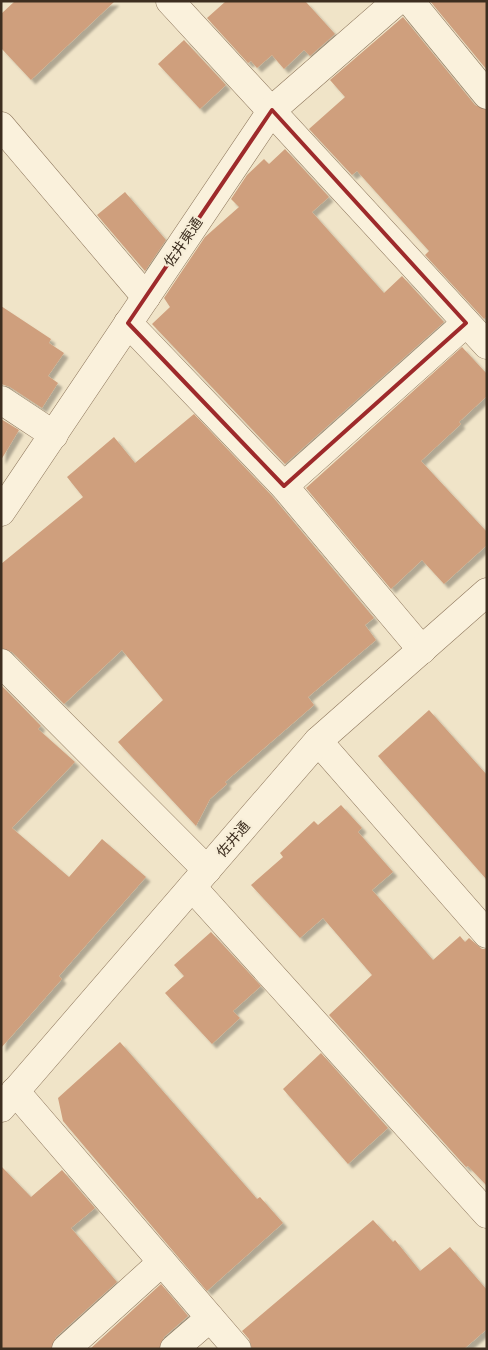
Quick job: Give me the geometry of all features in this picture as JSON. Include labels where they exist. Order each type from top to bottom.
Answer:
[{"type":"street","points":[[170,1],[487,345]]},
{"type":"street","name":"佐井東通","points":[[1,512],[272,110],[397,1]]},
{"type":"street","points":[[410,1],[487,95]]},
{"type":"street","points":[[1,126],[146,296]]},
{"type":"street","points":[[284,486],[466,322]]},
{"type":"street","points":[[128,323],[284,486],[422,650]]},
{"type":"street","points":[[1,400],[54,435]]},
{"type":"street","name":"佐井通","points":[[8,1099],[318,741],[487,592]]},
{"type":"street","points":[[1,662],[200,878],[487,1214]]},
{"type":"street","points":[[318,741],[487,934]]},
{"type":"street","points":[[8,1099],[162,1262],[237,1349]]},
{"type":"street","points":[[66,1349],[162,1262]]},
{"type":"street","points":[[174,1349],[210,1318]]},
{"type":"highlighted area","points":[[272,110],[466,323],[284,486],[128,323]]},
{"type":"building","points":[[15,1],[115,1],[31,80],[1,48],[1,14]]},
{"type":"building","points":[[226,1],[306,2],[335,34],[310,56],[304,50],[284,69],[272,55],[257,68],[251,61],[248,63],[207,18]]},
{"type":"building","points":[[430,1],[487,1],[487,70]]},
{"type":"building","points":[[403,17],[475,105],[487,110],[487,316],[484,319],[425,255],[429,251],[357,171],[352,175],[309,129],[345,97],[330,80]]},
{"type":"building","points":[[184,40],[226,85],[200,109],[158,64]]},
{"type":"building","points":[[285,149],[329,197],[312,212],[384,293],[402,276],[444,322],[285,464],[152,324],[170,307],[164,298],[205,237],[239,207],[231,199],[247,175],[264,159],[269,164]]},
{"type":"building","points":[[125,192],[166,240],[145,271],[97,215]]},
{"type":"building","points":[[1,306],[51,339],[49,343],[64,353],[48,376],[58,383],[42,408],[10,387],[1,384]]},
{"type":"building","points":[[462,347],[487,374],[487,396],[459,422],[461,424],[421,461],[487,532],[487,545],[444,584],[422,560],[391,589],[306,488]]},
{"type":"building","points":[[194,414],[272,496],[374,618],[365,625],[376,640],[308,697],[314,705],[225,782],[227,784],[210,799],[196,826],[118,742],[163,700],[122,650],[64,704],[12,652],[1,648],[1,564],[83,497],[67,477],[114,437],[135,463]]},
{"type":"building","points":[[1,419],[19,430],[1,460]]},
{"type":"building","points":[[1,685],[41,726],[38,729],[75,762],[12,828],[69,877],[102,839],[146,877],[59,976],[62,979],[1,1048]]},
{"type":"building","points":[[429,710],[487,775],[487,880],[378,756]]},
{"type":"building","points":[[341,805],[362,828],[358,832],[393,872],[372,890],[433,960],[460,936],[465,942],[469,938],[482,949],[487,949],[487,1186],[468,1166],[466,1167],[329,1015],[372,975],[323,918],[300,938],[251,885],[283,857],[280,853],[314,821],[318,825]]},
{"type":"building","points":[[211,932],[261,986],[233,1011],[240,1018],[212,1044],[165,993],[184,976],[174,965]]},
{"type":"building","points":[[120,1042],[257,1199],[260,1197],[283,1223],[207,1291],[63,1121],[58,1098]]},
{"type":"building","points":[[321,1053],[388,1128],[348,1164],[283,1089]]},
{"type":"building","points":[[1,1166],[31,1197],[62,1170],[95,1208],[71,1228],[117,1282],[56,1337],[51,1349],[1,1349]]},
{"type":"building","points":[[373,1220],[393,1242],[395,1240],[420,1271],[450,1247],[487,1290],[487,1329],[464,1349],[252,1349],[249,1339],[242,1331]]},
{"type":"building","points":[[161,1284],[188,1316],[164,1337],[159,1349],[90,1349]]}]
